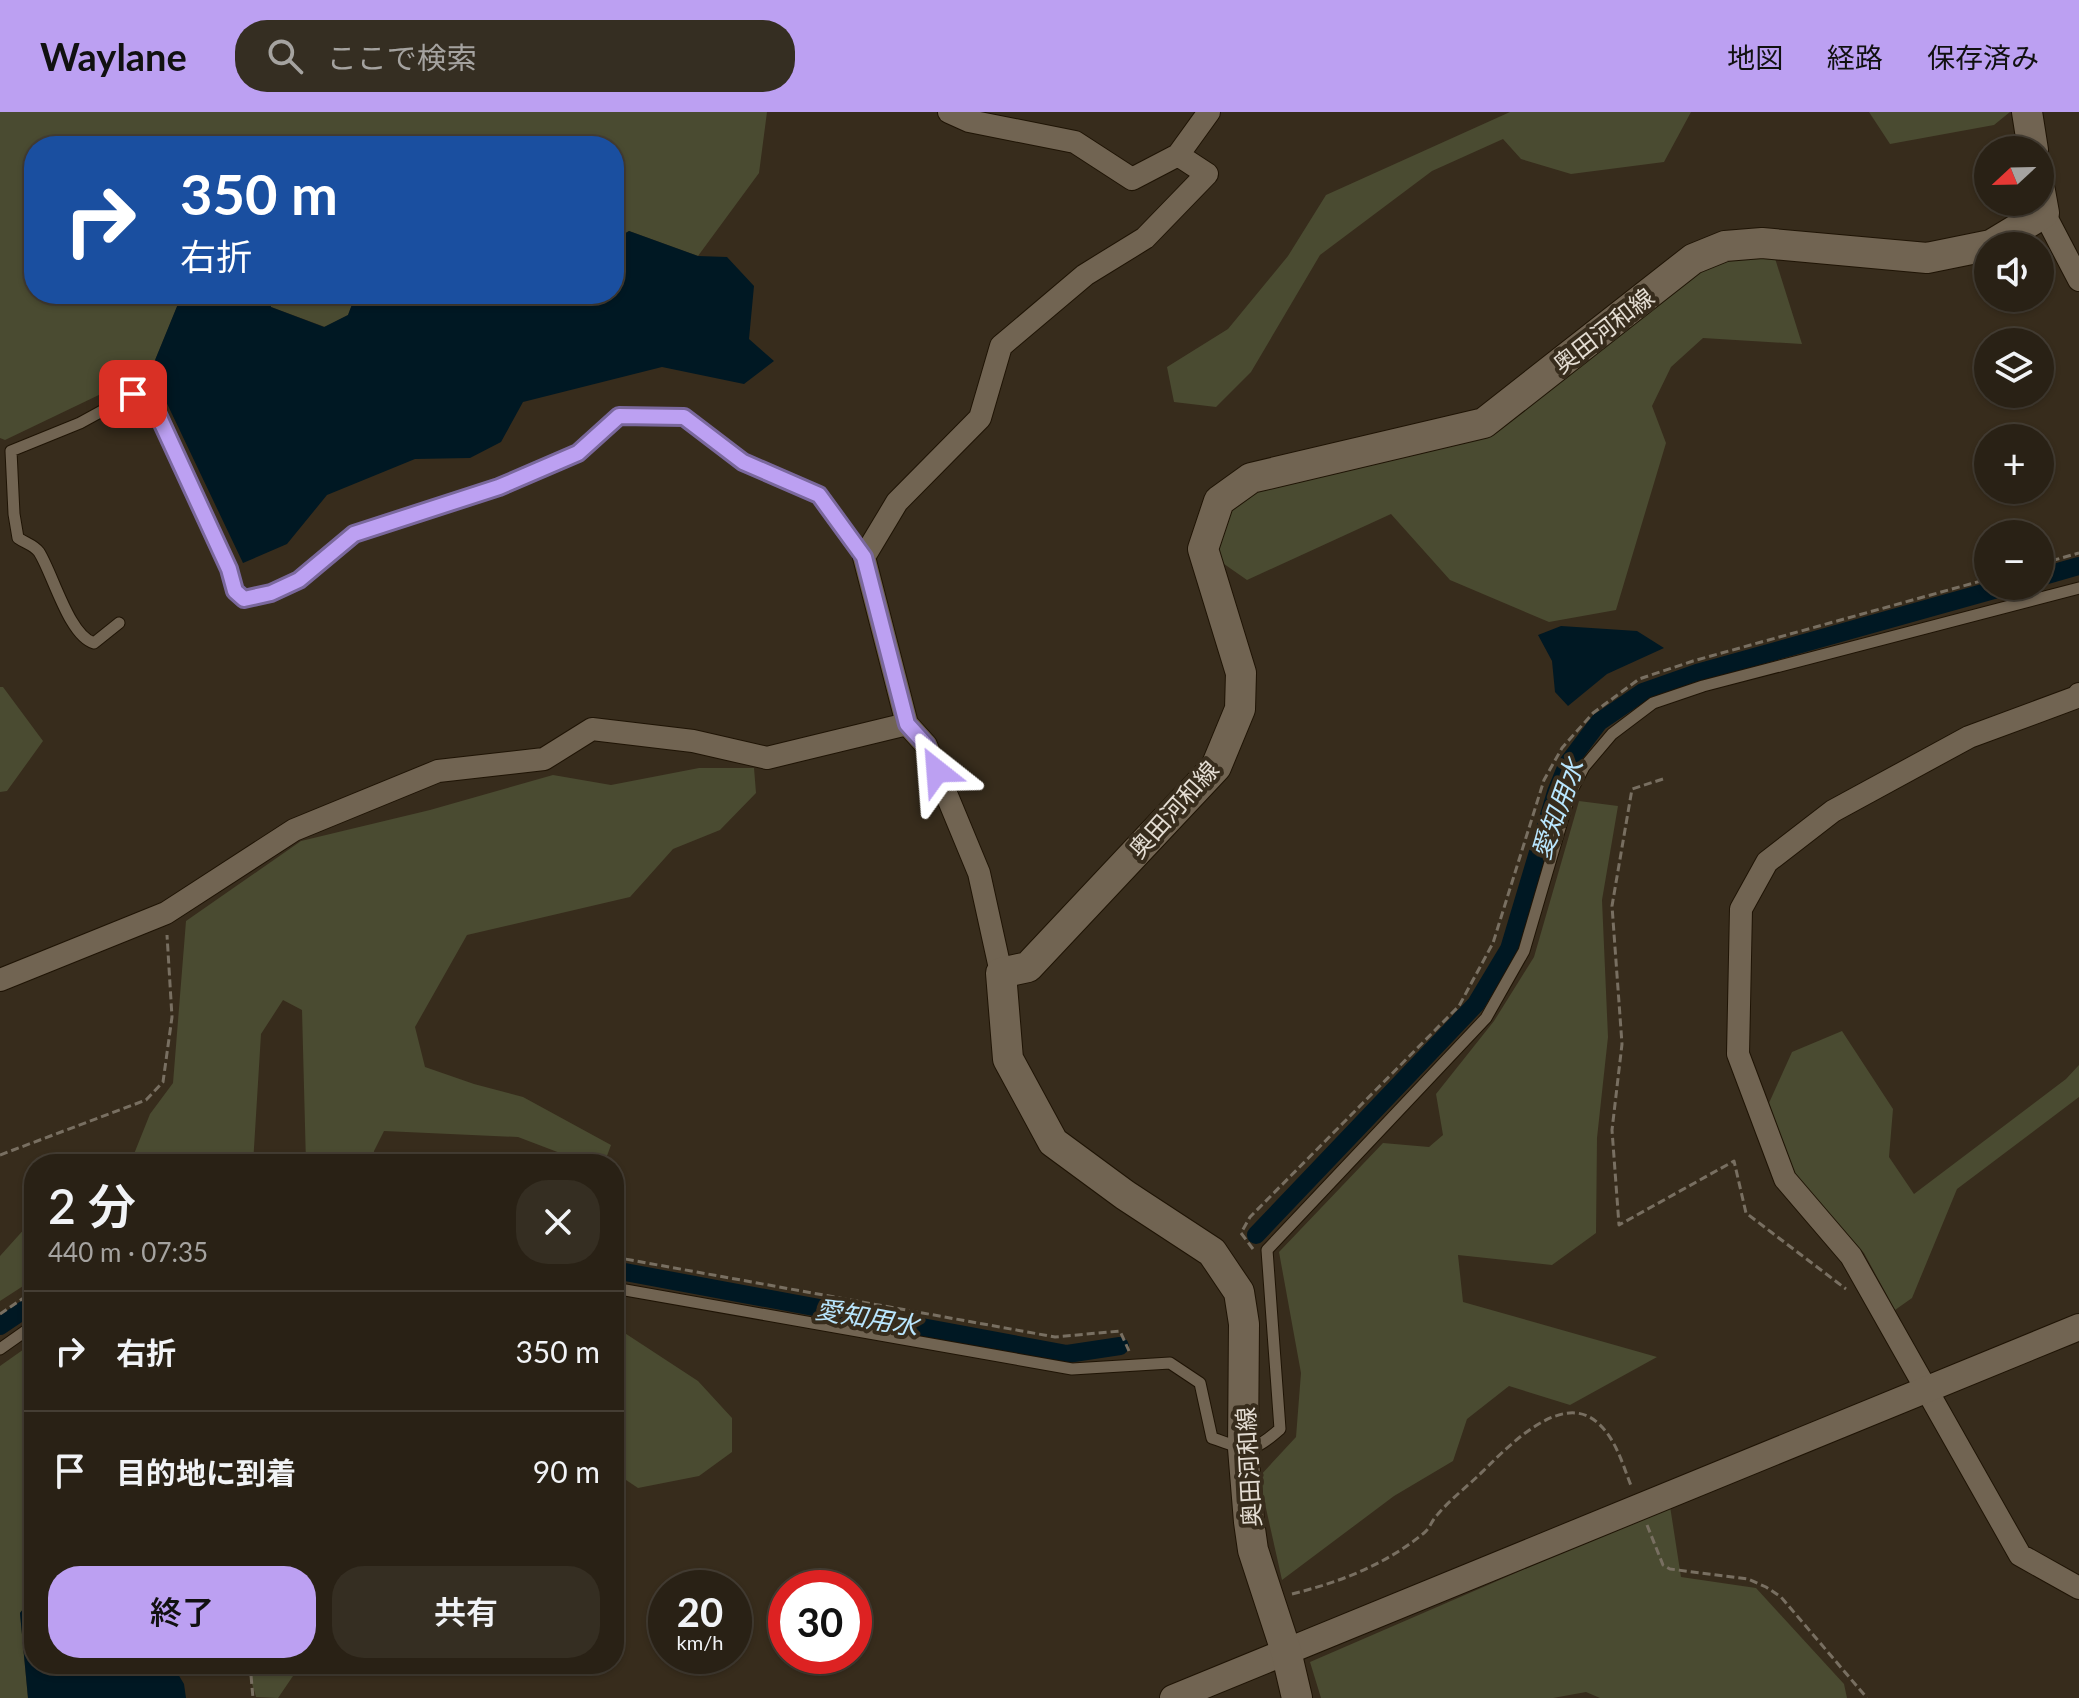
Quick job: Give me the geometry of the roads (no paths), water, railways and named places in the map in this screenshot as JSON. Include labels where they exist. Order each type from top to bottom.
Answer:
[{"type":"main road","points":[[2027,112],[2031,136]]},
{"type":"main road","name":"奥田河和線","points":[[1297,1698],[1286,1651],[1253,1550],[1243,1448],[1244,1324],[1239,1292],[1212,1252],[1125,1195],[1053,1142],[1008,1059],[1001,973],[1028,967],[1216,767],[1240,709],[1241,673],[1203,549],[1219,501],[1251,478],[1484,423],[1693,259],[1725,246],[1762,243],[1927,258],[1991,245],[2025,216]]},
{"type":"street","points":[[949,112],[969,121],[1075,142],[1132,179],[1178,155],[1209,112]]},
{"type":"street","points":[[1001,973],[979,873],[926,745],[907,724],[864,557],[897,502],[980,418],[1001,346],[1085,275],[1145,238],[1207,174],[1178,155]]},
{"type":"street","points":[[2049,216],[2079,280]]},
{"type":"street","points":[[2079,694],[1969,737],[1833,811],[1767,862],[1741,909],[1738,1054],[1785,1179],[1851,1256],[2020,1555],[2079,1588]]},
{"type":"street","points":[[0,980],[166,913],[294,830],[438,771],[544,759],[592,729],[693,741],[767,758],[907,724]]},
{"type":"street","points":[[1173,1698],[2079,1327]]},
{"type":"lane","points":[[119,623],[94,643],[87,641],[76,628],[38,551],[18,538],[11,451],[80,423],[133,394],[141,395],[153,404],[229,569],[235,591],[244,599],[271,593],[299,580],[354,534],[499,487],[578,453],[619,416],[684,417],[743,462],[819,495],[864,557]]},
{"type":"lane","points":[[624,1290],[1072,1369],[1170,1363],[1200,1383],[1212,1438],[1243,1448],[1259,1447],[1280,1429],[1267,1250],[1486,1018],[1524,951],[1570,794],[1584,767],[1612,734],[1653,703],[1703,686],[2079,588]]},
{"type":"lane","points":[[0,1349],[24,1332]]},
{"type":"water","points":[[629,231],[698,256],[727,257],[754,286],[749,339],[774,361],[744,384],[662,367],[523,402],[501,442],[470,458],[415,459],[327,495],[287,544],[243,563],[151,370],[178,304],[271,304],[271,307],[324,327],[348,315],[352,304],[624,304],[624,234]]},
{"type":"water","points":[[1561,626],[1637,631],[1664,648],[1607,674],[1568,706],[1555,692],[1552,661],[1538,635]]},
{"type":"water","points":[[24,1608],[24,1656],[20,1613]]},
{"type":"water","points":[[26,1674],[178,1674],[184,1684],[186,1698],[28,1698]]},
{"type":"waterway","name":"愛知用水","points":[[2054,573],[2079,566]]},
{"type":"waterway","name":"愛知用水","points":[[1256,1235],[1476,1004],[1509,949],[1556,792],[1568,763],[1599,722],[1643,692],[1697,673],[1974,596]]},
{"type":"waterway","name":"愛知用水","points":[[624,1272],[1067,1354],[1120,1346]]},
{"type":"waterway","name":"愛知用水","points":[[0,1326],[24,1310]]}]
